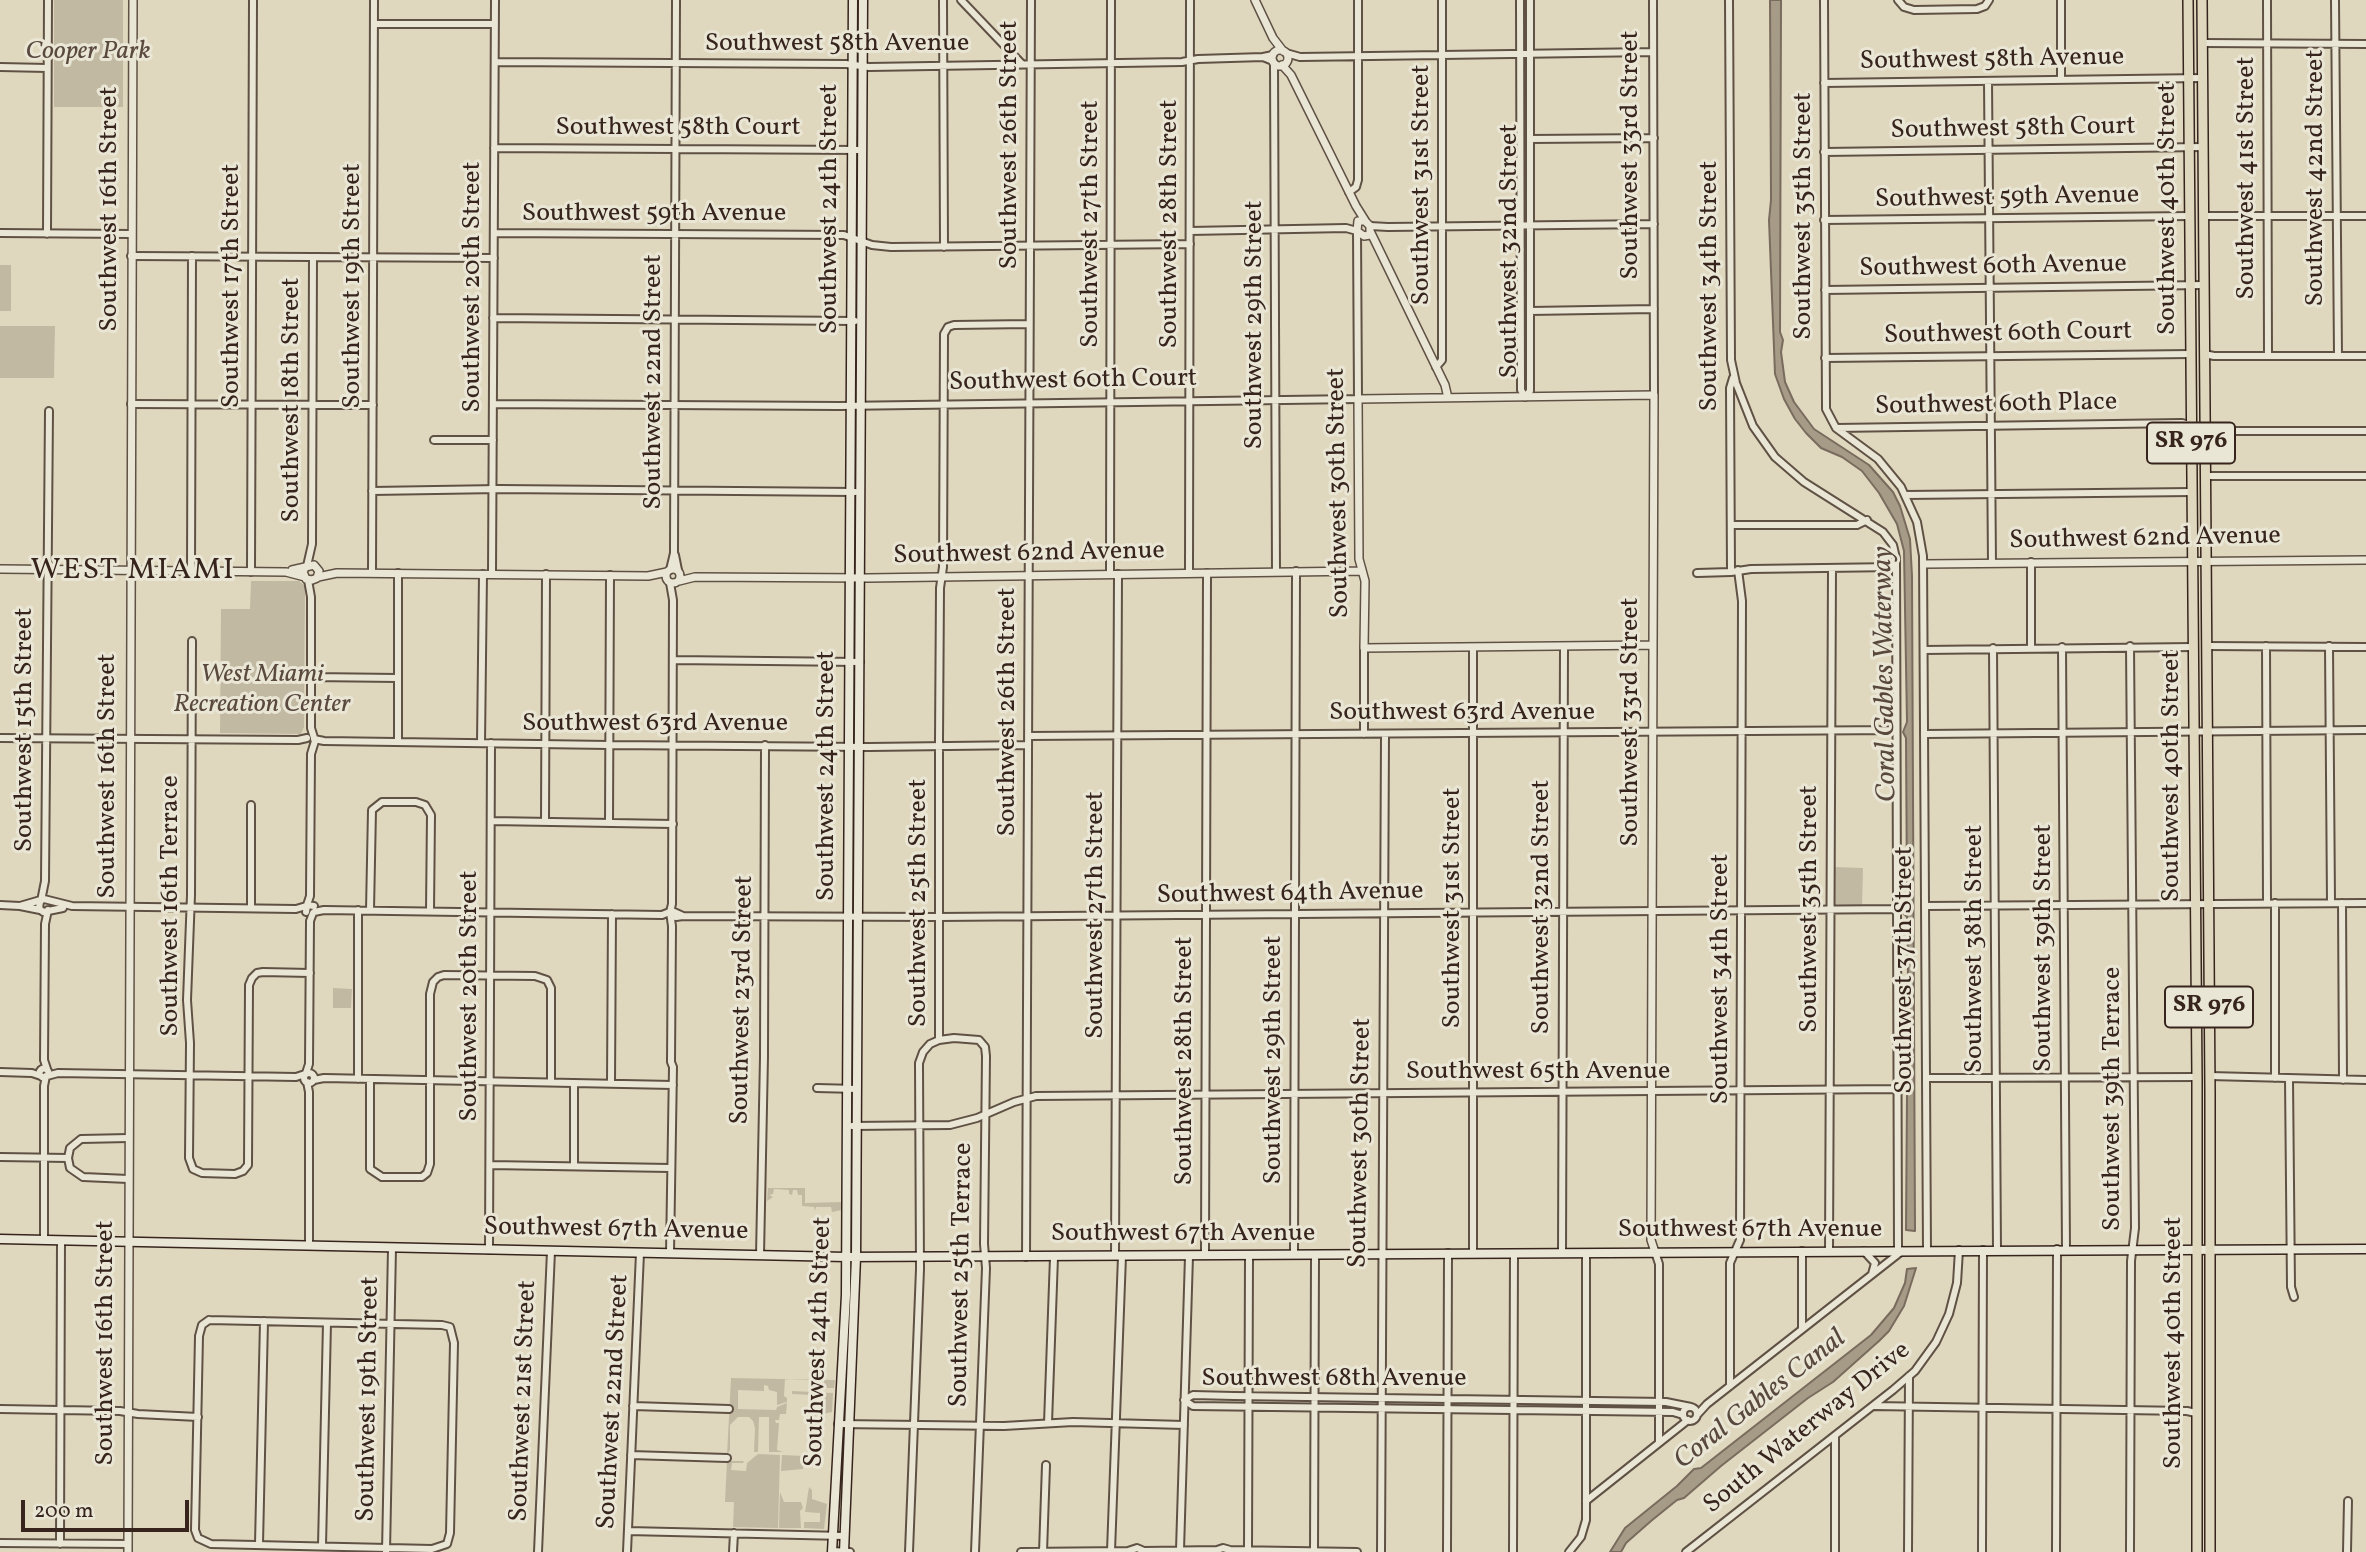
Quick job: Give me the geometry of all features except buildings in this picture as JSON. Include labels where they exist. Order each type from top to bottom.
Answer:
[{"type":"main road","name":"Southwest 24th Street","points":[[844,1552],[857,1126],[858,918],[850,662],[850,492],[861,321],[861,242],[858,66],[853,0]]},
{"type":"main road","name":"Southwest 24th Street","points":[[858,66],[863,0]]},
{"type":"main road","name":"Southwest 40th Street","points":[[2195,2],[2202,19],[2203,78],[2210,1076],[2210,1552]]},
{"type":"main road","name":"Southwest 40th Street","points":[[2195,2],[2189,79],[2197,1077],[2197,1552]]},
{"type":"main road","name":"Southwest 24th Street","points":[[851,1257],[847,1126],[848,917],[860,662],[860,492],[851,321],[852,238],[858,150]]},
{"type":"main road","points":[[2190,216],[2203,230]]},
{"type":"main road","points":[[2191,329],[2198,349],[2204,354]]},
{"type":"main road","points":[[2191,354],[2197,361],[2199,378],[2205,386]]},
{"type":"main road","points":[[2193,647],[2207,663]]},
{"type":"main road","points":[[2196,1022],[2201,1034],[2202,1067],[2210,1076]]},
{"type":"main road","name":"Southwest 67th Avenue","points":[[0,1239],[851,1257],[2366,1249]]},
{"type":"main road","name":"Southwest 24th Street","points":[[832,1552],[838,1424],[849,1342]]},
{"type":"main road","points":[[2196,1398],[2200,1408],[2210,1418]]},
{"type":"main road","points":[[2196,1413],[2206,1422],[2210,1432]]},
{"type":"main road","points":[[2196,1540],[2204,1552]]},
{"type":"street","points":[[47,234],[48,0]]},
{"type":"street","name":"Southwest 16th Street","points":[[128,1548],[133,0]]},
{"type":"street","name":"Southwest 17th Street","points":[[251,572],[253,0]]},
{"type":"street","name":"Southwest 19th Street","points":[[372,573],[374,0]]},
{"type":"street","name":"Southwest 20th Street","points":[[492,574],[495,0]]},
{"type":"street","name":"Southwest 22nd Street","points":[[670,1253],[676,0]]},
{"type":"street","points":[[943,0],[944,247]]},
{"type":"street","points":[[961,0],[1022,64]]},
{"type":"street","name":"Southwest 26th Street","points":[[1026,1257],[1031,0]]},
{"type":"street","name":"Southwest 27th Street","points":[[1111,0],[1111,402],[1118,736],[1116,1095],[1119,1256],[1111,1551]]},
{"type":"street","name":"Southwest 28th Street","points":[[1189,573],[1191,0]]},
{"type":"street","points":[[1255,0],[1280,59],[1291,75],[1356,206],[1364,229],[1378,250],[1436,367],[1448,398]]},
{"type":"street","points":[[1349,192],[1357,185],[1358,180],[1358,0]]},
{"type":"street","name":"Southwest 31st Street","points":[[1436,367],[1442,360],[1441,0]]},
{"type":"street","name":"Southwest 32nd Street","points":[[1520,0],[1521,390],[1525,397],[1530,391],[1530,0]]},
{"type":"street","name":"Southwest 33rd Street","points":[[1653,0],[1651,1240],[1659,1264],[1659,1442]]},
{"type":"street","name":"Southwest 34th Street","points":[[1729,0],[1730,348],[1734,376],[1730,388],[1731,525],[1735,571],[1742,601],[1740,1240],[1730,1263],[1730,1386]]},
{"type":"street","name":"Southwest 35th Street","points":[[1824,0],[1826,409],[1836,428]]},
{"type":"street","points":[[1898,0],[1904,7],[1914,10],[1974,9],[1985,6],[1989,0]]},
{"type":"street","points":[[2060,0],[2061,80]]},
{"type":"street","name":"Southwest 41st Street","points":[[2267,0],[2268,356]]},
{"type":"street","name":"Southwest 42nd Street","points":[[2335,0],[2338,356]]},
{"type":"street","points":[[373,24],[495,24]]},
{"type":"street","points":[[2202,43],[2366,44]]},
{"type":"street","points":[[1280,59],[1653,52]]},
{"type":"street","name":"Southwest 58th Avenue","points":[[495,62],[944,66],[1263,57],[1280,59]]},
{"type":"street","name":"Southwest 29th Street","points":[[1276,572],[1275,77],[1280,59]]},
{"type":"street","points":[[0,67],[47,68]]},
{"type":"street","name":"Southwest 58th Avenue","points":[[1824,83],[2203,78]]},
{"type":"street","points":[[1989,81],[1992,563]]},
{"type":"street","points":[[1531,139],[1654,138]]},
{"type":"street","name":"Southwest 58th Court","points":[[1824,152],[2203,147]]},
{"type":"street","name":"Southwest 58th Court","points":[[494,148],[858,150]]},
{"type":"street","name":"Southwest 59th Avenue","points":[[1824,220],[2190,216]]},
{"type":"street","points":[[2203,216],[2366,216]]},
{"type":"street","points":[[1190,231],[1654,224]]},
{"type":"street","name":"Southwest 30th Street","points":[[1364,229],[1358,251],[1359,559],[1365,581],[1364,734]]},
{"type":"street","points":[[0,233],[131,234]]},
{"type":"street","name":"Southwest 59th Avenue","points":[[494,233],[844,235],[884,247],[1190,244]]},
{"type":"street","name":"Southwest 59th Avenue","points":[[131,256],[494,258]]},
{"type":"street","points":[[191,571],[192,257]]},
{"type":"street","name":"Southwest 18th Street","points":[[311,567],[313,257]]},
{"type":"street","name":"Southwest 60th Avenue","points":[[1825,290],[2204,285]]},
{"type":"street","points":[[1530,310],[1654,309]]},
{"type":"street","points":[[494,318],[861,321]]},
{"type":"street","name":"Southwest 25th Street","points":[[909,1552],[919,1256],[920,1058],[929,1045],[939,1040],[943,337],[946,328],[954,325],[1029,324]]},
{"type":"street","name":"Southwest 60th Court","points":[[1825,358],[2191,354]]},
{"type":"street","points":[[2204,354],[2366,356]]},
{"type":"street","points":[[1685,1418],[1693,1420],[1707,1404],[1900,1251],[1894,549],[1889,539],[1867,520],[1809,485],[1775,457],[1753,426],[1734,376]]},
{"type":"street","name":"Southwest 60th Court","points":[[493,404],[856,406],[1654,395]]},
{"type":"street","points":[[131,404],[373,405]]},
{"type":"street","name":"Southwest 15th Street","points":[[44,1240],[49,411]]},
{"type":"street","name":"Southwest 60th Place","points":[[1836,428],[2191,424],[2205,429],[2366,431]]},
{"type":"street","name":"Southwest 37th Street","points":[[1836,428],[1881,462],[1905,495],[1919,527],[1924,564],[1927,1250]]},
{"type":"street","points":[[434,440],[493,440]]},
{"type":"street","points":[[2205,476],[2366,476]]},
{"type":"street","points":[[372,491],[493,489],[860,492]]},
{"type":"street","points":[[1905,495],[2192,492]]},
{"type":"street","points":[[1731,525],[1857,525],[1867,520]]},
{"type":"street","name":"Southwest 62nd Avenue","points":[[1924,564],[2366,560]]},
{"type":"street","points":[[2031,562],[2031,647]]},
{"type":"street","points":[[309,1246],[311,567]]},
{"type":"street","points":[[311,567],[312,578]]},
{"type":"street","name":"Southwest 62nd Avenue","points":[[0,569],[286,572],[311,567],[337,573]]},
{"type":"street","points":[[1697,573],[1896,567]]},
{"type":"street","name":"Southwest 35th Street","points":[[1829,1251],[1832,568]]},
{"type":"street","name":"Southwest 29th Street","points":[[1294,1255],[1296,571]]},
{"type":"street","name":"Southwest 62nd Avenue","points":[[286,572],[312,578],[337,573],[398,573],[860,578],[1362,571]]},
{"type":"street","points":[[398,573],[398,742]]},
{"type":"street","name":"Southwest 28th Street","points":[[1205,1255],[1207,573]]},
{"type":"street","points":[[481,743],[483,574]]},
{"type":"street","points":[[545,822],[546,575]]},
{"type":"street","points":[[609,823],[610,575]]},
{"type":"street","name":"Southwest 16th Terrace","points":[[192,641],[191,908],[187,978],[189,1158],[194,1170],[202,1173],[235,1174],[246,1169],[249,1158],[249,1076]]},
{"type":"street","points":[[1364,648],[1653,645]]},
{"type":"street","name":"Southwest 32nd Street","points":[[1562,1253],[1564,646]]},
{"type":"street","name":"Southwest 39th Terrace","points":[[2130,646],[2134,1077],[2130,1552]]},
{"type":"street","points":[[2207,646],[2366,647]]},
{"type":"street","points":[[2266,646],[2275,1079]]},
{"type":"street","points":[[2329,646],[2331,903]]},
{"type":"street","name":"Southwest 31st Street","points":[[1472,1253],[1473,647]]},
{"type":"street","name":"Southwest 39th Street","points":[[2056,1552],[2065,1077],[2062,647]]},
{"type":"street","points":[[1924,650],[2193,647]]},
{"type":"street","name":"Southwest 38th Street","points":[[1993,648],[1997,1250]]},
{"type":"street","points":[[673,660],[860,662]]},
{"type":"street","points":[[311,677],[398,678]]},
{"type":"street","name":"Southwest 63rd Avenue","points":[[1028,736],[1896,730]]},
{"type":"street","points":[[1925,734],[2365,732]]},
{"type":"street","name":"Southwest 30th Street","points":[[1381,1552],[1385,734]]},
{"type":"street","points":[[0,738],[311,741]]},
{"type":"street","name":"Southwest 63rd Avenue","points":[[311,741],[939,747],[1028,745]]},
{"type":"street","name":"Southwest 20th Street","points":[[489,1250],[491,743]]},
{"type":"street","name":"Southwest 23rd Street","points":[[760,1255],[765,745]]},
{"type":"street","points":[[370,910],[370,817],[375,805],[382,802],[416,802],[427,806],[431,819],[430,911]]},
{"type":"street","points":[[251,805],[251,908]]},
{"type":"street","points":[[491,821],[673,824]]},
{"type":"street","points":[[2342,903],[2343,1080]]},
{"type":"street","points":[[1925,906],[2366,903]]},
{"type":"street","name":"Southwest 64th Avenue","points":[[0,905],[858,918],[1897,909]]},
{"type":"street","points":[[358,910],[358,1079]]},
{"type":"street","points":[[611,1083],[612,914]]},
{"type":"street","points":[[249,1076],[249,985],[254,976],[264,972],[310,973]]},
{"type":"street","points":[[370,1079],[369,1162],[372,1171],[385,1177],[417,1178],[427,1173],[430,1164],[430,994],[435,978],[444,975],[535,976],[547,980],[551,992],[551,1082]]},
{"type":"street","name":"Southwest 25th Terrace","points":[[939,1040],[974,1039],[983,1044],[986,1056],[985,1257],[975,1552]]},
{"type":"street","points":[[0,1072],[671,1085]]},
{"type":"street","points":[[2210,1076],[2366,1080]]},
{"type":"street","points":[[1926,1078],[2197,1077]]},
{"type":"street","points":[[2289,1079],[2291,1287],[2294,1297]]},
{"type":"street","points":[[574,1166],[575,1083]]},
{"type":"street","points":[[817,1088],[857,1088]]},
{"type":"street","name":"Southwest 65th Avenue","points":[[847,1126],[950,1125],[1027,1097],[1898,1089]]},
{"type":"street","points":[[128,1179],[83,1177],[70,1168],[68,1158],[72,1146],[81,1139],[129,1138]]},
{"type":"street","points":[[0,1157],[68,1158]]},
{"type":"street","points":[[490,1165],[670,1168]]},
{"type":"street","points":[[60,1544],[61,1240]]},
{"type":"street","name":"Southwest 19th Street","points":[[386,1550],[392,1248]]},
{"type":"street","name":"South Waterway Drive","points":[[1689,1551],[1909,1376],[1931,1351],[1946,1323],[1957,1283],[1959,1250]]},
{"type":"street","points":[[1982,1552],[1983,1250]]},
{"type":"street","name":"Southwest 21st Street","points":[[538,1552],[551,1251]]},
{"type":"street","points":[[1801,1251],[1802,1328]]},
{"type":"street","points":[[1864,1251],[1875,1263],[1871,1274]]},
{"type":"street","points":[[1569,1552],[1583,1533],[1586,1501],[1586,1252]]},
{"type":"street","name":"Southwest 22nd Street","points":[[627,1552],[640,1253]]},
{"type":"street","points":[[1513,1552],[1514,1253]]},
{"type":"street","points":[[1447,1552],[1448,1254]]},
{"type":"street","points":[[1180,1550],[1189,1255]]},
{"type":"street","points":[[1248,1551],[1249,1255]]},
{"type":"street","points":[[1314,1552],[1315,1255]]},
{"type":"street","points":[[1048,1423],[1054,1256]]},
{"type":"street","points":[[215,1320],[327,1323],[442,1325],[452,1330],[454,1343],[450,1533],[447,1544],[432,1549],[386,1550],[211,1544],[200,1540],[195,1530],[199,1336],[204,1323],[215,1320]]},
{"type":"street","points":[[259,1544],[264,1321]]},
{"type":"street","points":[[322,1546],[327,1323]]},
{"type":"street","points":[[1908,1552],[1909,1376]]},
{"type":"street","name":"Southwest 68th Avenue","points":[[1685,1418],[1659,1412],[1193,1406],[1184,1400],[1193,1395],[1659,1402],[1691,1407]]},
{"type":"street","points":[[1586,1501],[1677,1427],[1685,1418],[1685,1409],[1707,1404]]},
{"type":"street","points":[[633,1406],[729,1409]]},
{"type":"street","points":[[1872,1406],[2196,1413]]},
{"type":"street","points":[[1691,1407],[1697,1415]]},
{"type":"street","points":[[0,1409],[198,1416]]},
{"type":"street","name":"Southwest 68th Avenue","points":[[838,1424],[1184,1425]]},
{"type":"street","points":[[1835,1436],[1835,1552]]},
{"type":"street","points":[[631,1455],[727,1458]]},
{"type":"street","points":[[1043,1552],[1046,1465]]},
{"type":"street","points":[[2347,1552],[2348,1501]]},
{"type":"street","points":[[628,1531],[844,1536]]},
{"type":"street","points":[[733,1552],[734,1534]]},
{"type":"street","points":[[0,1543],[128,1548]]},
{"type":"street","points":[[1021,1552],[1129,1552],[1133,1548],[1144,1551],[1218,1551],[1223,1548],[1229,1551],[1357,1552]]},
{"type":"street","points":[[832,1552],[850,1552]]},
{"type":"green space","name":"Cooper Park","points":[[54,0],[123,0],[123,107],[54,107]]},
{"type":"green space","points":[[0,265],[11,265],[11,311],[0,311]]},
{"type":"green space","points":[[0,326],[55,326],[54,378],[0,378]]},
{"type":"green space","name":"West Miami Recreation Center","points":[[251,581],[299,581],[305,586],[304,727],[301,734],[220,733],[221,609],[250,609]]},
{"type":"green space","points":[[1834,867],[1863,868],[1862,906],[1835,905]]},
{"type":"green space","points":[[333,988],[352,989],[351,1008],[333,1008]]},
{"type":"green space","points":[[768,1188],[805,1188],[805,1203],[842,1202],[842,1210],[832,1212],[831,1207],[816,1207],[815,1211],[814,1207],[802,1206],[802,1195],[798,1195],[797,1190],[793,1190],[792,1195],[789,1190],[774,1189],[773,1194],[769,1195],[773,1197],[767,1201]]},
{"type":"green space","points":[[731,1378],[785,1379],[784,1396],[787,1402],[777,1405],[777,1392],[769,1390],[768,1386],[764,1385],[764,1391],[738,1390],[738,1409],[776,1410],[787,1403],[786,1414],[780,1414],[779,1420],[775,1420],[779,1423],[777,1450],[783,1452],[769,1452],[769,1417],[759,1417],[758,1452],[754,1452],[753,1421],[749,1417],[738,1417],[730,1425],[730,1450],[727,1455]]},
{"type":"green space","points":[[786,1379],[835,1380],[834,1388],[825,1388],[824,1381]]},
{"type":"green space","points":[[792,1391],[833,1393],[832,1412],[811,1417],[812,1395],[792,1394]]},
{"type":"green space","points":[[758,1454],[780,1455],[778,1528],[733,1527],[734,1502],[725,1502],[727,1461],[744,1461],[732,1463],[731,1470],[746,1471],[747,1463]]},
{"type":"green space","points":[[782,1455],[805,1456],[803,1469],[781,1471]]},
{"type":"green space","points":[[809,1487],[812,1490],[812,1499],[827,1504],[824,1529],[804,1528],[804,1522],[820,1522],[820,1513],[805,1512]]},
{"type":"green space","points":[[780,1492],[784,1502],[801,1502],[801,1528],[779,1528]]},
{"type":"shaded area","points":[[1770,0],[1781,0],[1780,332],[1783,340],[1781,352],[1785,382],[1794,402],[1814,429],[1869,465],[1893,492],[1910,539],[1915,1231],[1906,1230],[1908,956],[1907,917],[1903,913],[1903,902],[1907,896],[1906,738],[1903,732],[1907,722],[1904,551],[1897,524],[1879,493],[1862,471],[1842,457],[1821,448],[1806,433],[1784,399],[1775,374],[1769,220]]},
{"type":"shaded area","name":"Coral Gables Canal","points":[[1916,1268],[1904,1306],[1889,1331],[1879,1341],[1833,1382],[1808,1398],[1684,1498],[1677,1500],[1651,1521],[1626,1543],[1621,1552],[1610,1552],[1625,1528],[1694,1469],[1701,1468],[1871,1335],[1894,1308],[1905,1283],[1907,1269]]},
{"type":"district","name":"WEST MIAMI","points":[[133,572]]},
{"type":"water label","name":"Coral Gables Waterway","points":[[1887,674]]}]
